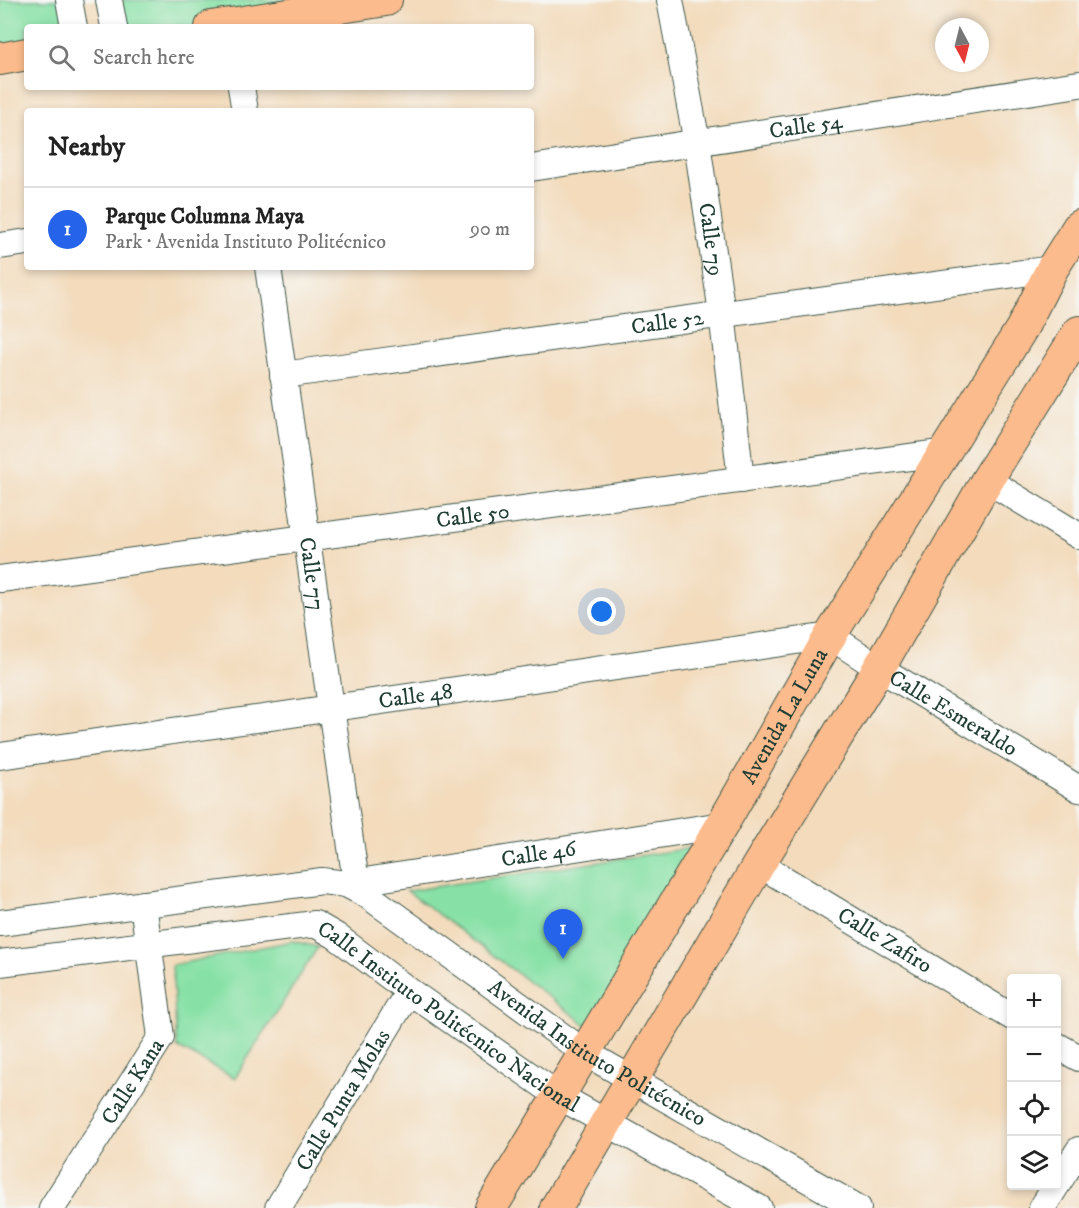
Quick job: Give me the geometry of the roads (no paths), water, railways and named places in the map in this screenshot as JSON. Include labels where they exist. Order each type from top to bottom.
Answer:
[{"type":"main road","points":[[237,24],[386,0]]},
{"type":"main road","points":[[0,59],[24,55]]},
{"type":"main road","name":"Avenida La Luna","points":[[491,1208],[722,825],[830,636],[947,452],[1022,328],[1052,269],[1079,226]]},
{"type":"main road","points":[[556,1208],[759,864],[879,668],[987,480],[1079,332]]},
{"type":"street","points":[[69,0],[73,24]]},
{"type":"street","points":[[109,0],[113,24]]},
{"type":"street","name":"Calle 79","points":[[670,0],[697,143],[723,313],[741,480]]},
{"type":"street","name":"Calle 54","points":[[534,168],[1079,84]]},
{"type":"street","points":[[242,90],[244,108]]},
{"type":"street","points":[[0,246],[24,242]]},
{"type":"street","name":"Calle 52","points":[[283,375],[1052,269]]},
{"type":"street","name":"Calle 77","points":[[268,270],[333,708],[351,883]]},
{"type":"street","name":"Calle 50","points":[[0,579],[947,452]]},
{"type":"street","points":[[987,480],[1079,536]]},
{"type":"street","name":"Calle Esmeraldo","points":[[830,636],[1079,789]]},
{"type":"street","name":"Calle 48","points":[[0,756],[830,636]]},
{"type":"street","name":"Calle 46","points":[[351,883],[722,825]]},
{"type":"street","name":"Calle Zafiro","points":[[759,864],[1007,1015]]},
{"type":"street","points":[[6,962],[2,923],[322,881],[351,883]]},
{"type":"street","name":"Avenida Instituto Politécnico","points":[[351,883],[584,1052],[858,1208]]},
{"type":"street","name":"Calle Kana","points":[[51,1208],[161,1036],[143,904]]},
{"type":"street","name":"Calle Instituto Politécnico Nacional","points":[[6,962],[315,924],[336,936],[409,991],[559,1096],[607,1124]]},
{"type":"street","name":"Calle Punta Molas","points":[[278,1208],[409,991]]},
{"type":"street","points":[[1061,1048],[1079,1058]]},
{"type":"street","points":[[607,1124],[759,1208]]},
{"type":"street","points":[[1042,1208],[1079,1150]]},
{"type":"place","name":"Parque Columna Maya","points":[[563,959]]}]
